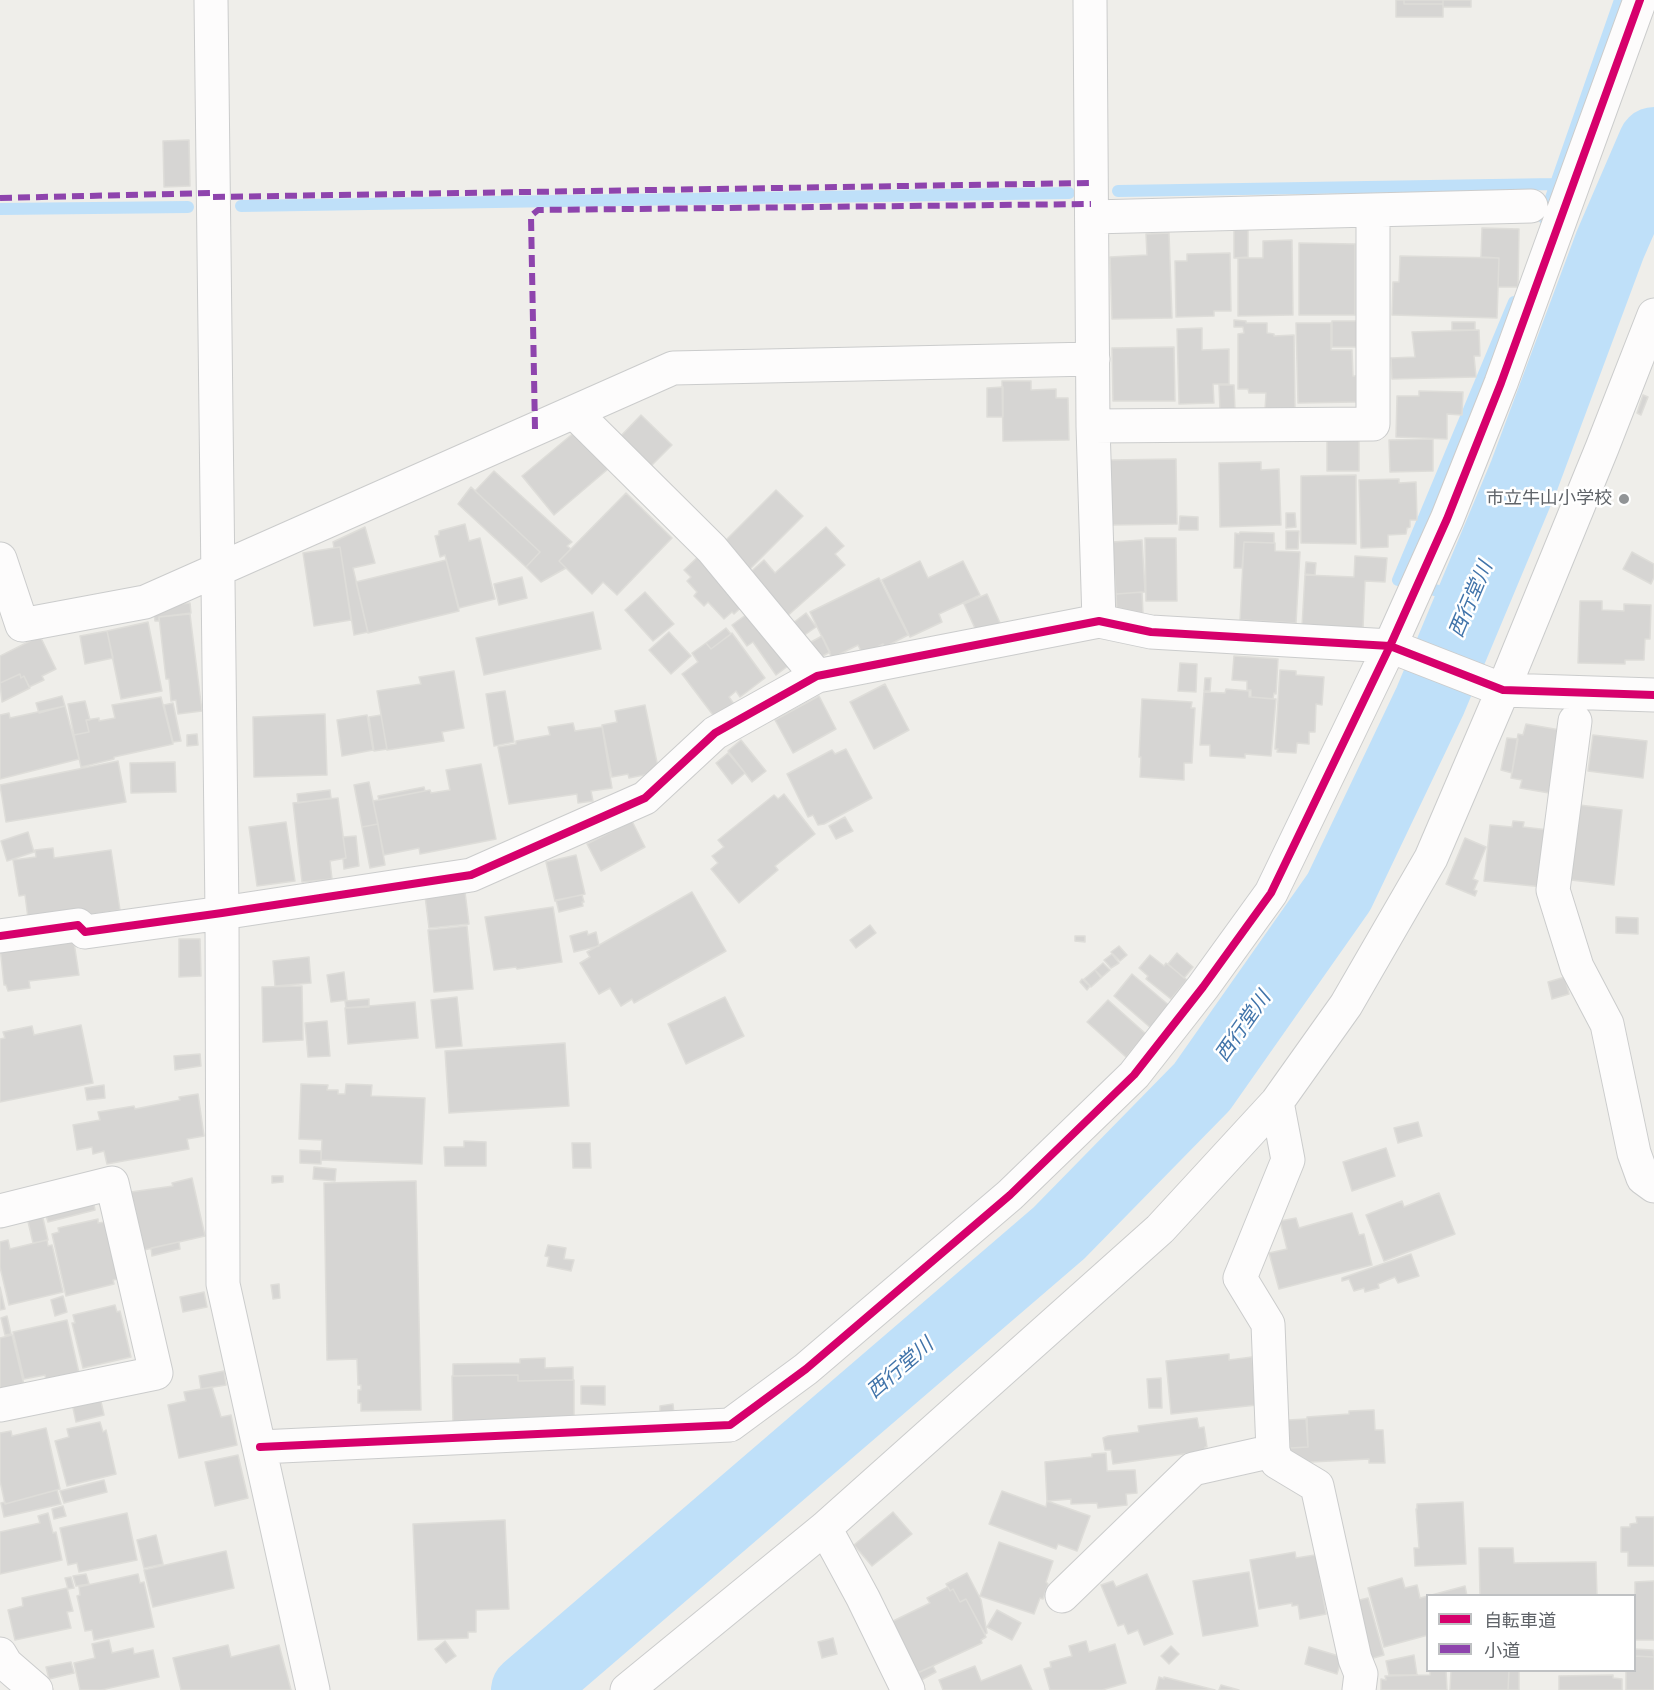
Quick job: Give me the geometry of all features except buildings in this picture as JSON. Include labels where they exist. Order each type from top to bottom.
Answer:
[{"type":"street","points":[[211,0],[222,913],[223,1284],[313,1690]]},
{"type":"street","points":[[1090,0],[1093,426],[1098,621]]},
{"type":"street","points":[[260,1448],[730,1425],[806,1369],[1010,1195],[1134,1075],[1203,987],[1271,893],[1393,648],[1501,383],[1640,0]]},
{"type":"street","points":[[1092,217],[1531,206]]},
{"type":"street","points":[[1093,426],[1373,424],[1373,210]]},
{"type":"street","points":[[627,1690],[825,1528],[1160,1229],[1277,1102],[1347,1005],[1431,858],[1497,688],[1602,448],[1654,315]]},
{"type":"street","points":[[0,559],[11,632],[145,602],[673,368],[1093,359]]},
{"type":"street","points":[[574,412],[712,549],[817,676]]},
{"type":"street","points":[[0,936],[78,925],[85,932],[471,875],[645,798],[715,733],[817,676],[1098,621],[1151,632],[1393,648],[1497,688],[1654,694]]},
{"type":"street","points":[[1575,721],[1553,890],[1577,967],[1607,1024],[1634,1153],[1643,1178],[1654,1186]]},
{"type":"street","points":[[1277,1102],[1288,1160],[1240,1278],[1268,1324],[1273,1451],[1277,1462],[1317,1486],[1360,1682]]},
{"type":"street","points":[[0,1211],[112,1183],[156,1372],[0,1405]]},
{"type":"street","points":[[1062,1596],[1193,1469],[1273,1451]]},
{"type":"street","points":[[825,1528],[863,1598],[908,1690]]},
{"type":"street","points":[[0,1654],[6,1664],[36,1690]]},
{"type":"waterway","points":[[1544,218],[1620,0]]},
{"type":"waterway","name":"西行堂川","points":[[527,1690],[1059,1233],[1202,1087],[1339,892],[1430,701],[1524,476],[1610,245],[1654,143]]},
{"type":"waterway","points":[[1118,191],[1555,184]]},
{"type":"waterway","points":[[241,206],[1069,193]]},
{"type":"waterway","points":[[0,209],[188,207]]},
{"type":"waterway","points":[[1398,580],[1514,302]]},
{"type":"waterway","points":[[1428,588],[1472,601]]},
{"type":"marked path","points":[[213,197],[1091,183]]},
{"type":"marked path","points":[[0,198],[213,193]]},
{"type":"marked path","points":[[535,429],[531,216],[538,210],[1091,204]]},
{"type":"cycle path","points":[[260,1447],[730,1425],[806,1369],[1010,1195],[1134,1075],[1203,987],[1271,893],[1390,646],[1447,519],[1501,383],[1640,0]]},
{"type":"cycle path","points":[[0,936],[78,925],[85,932],[471,875],[645,798],[715,733],[817,676],[1099,621],[1151,632],[1390,646],[1503,690],[1654,695]]},
{"type":"place","name":"市立牛山小学校","points":[[1624,499]]}]
